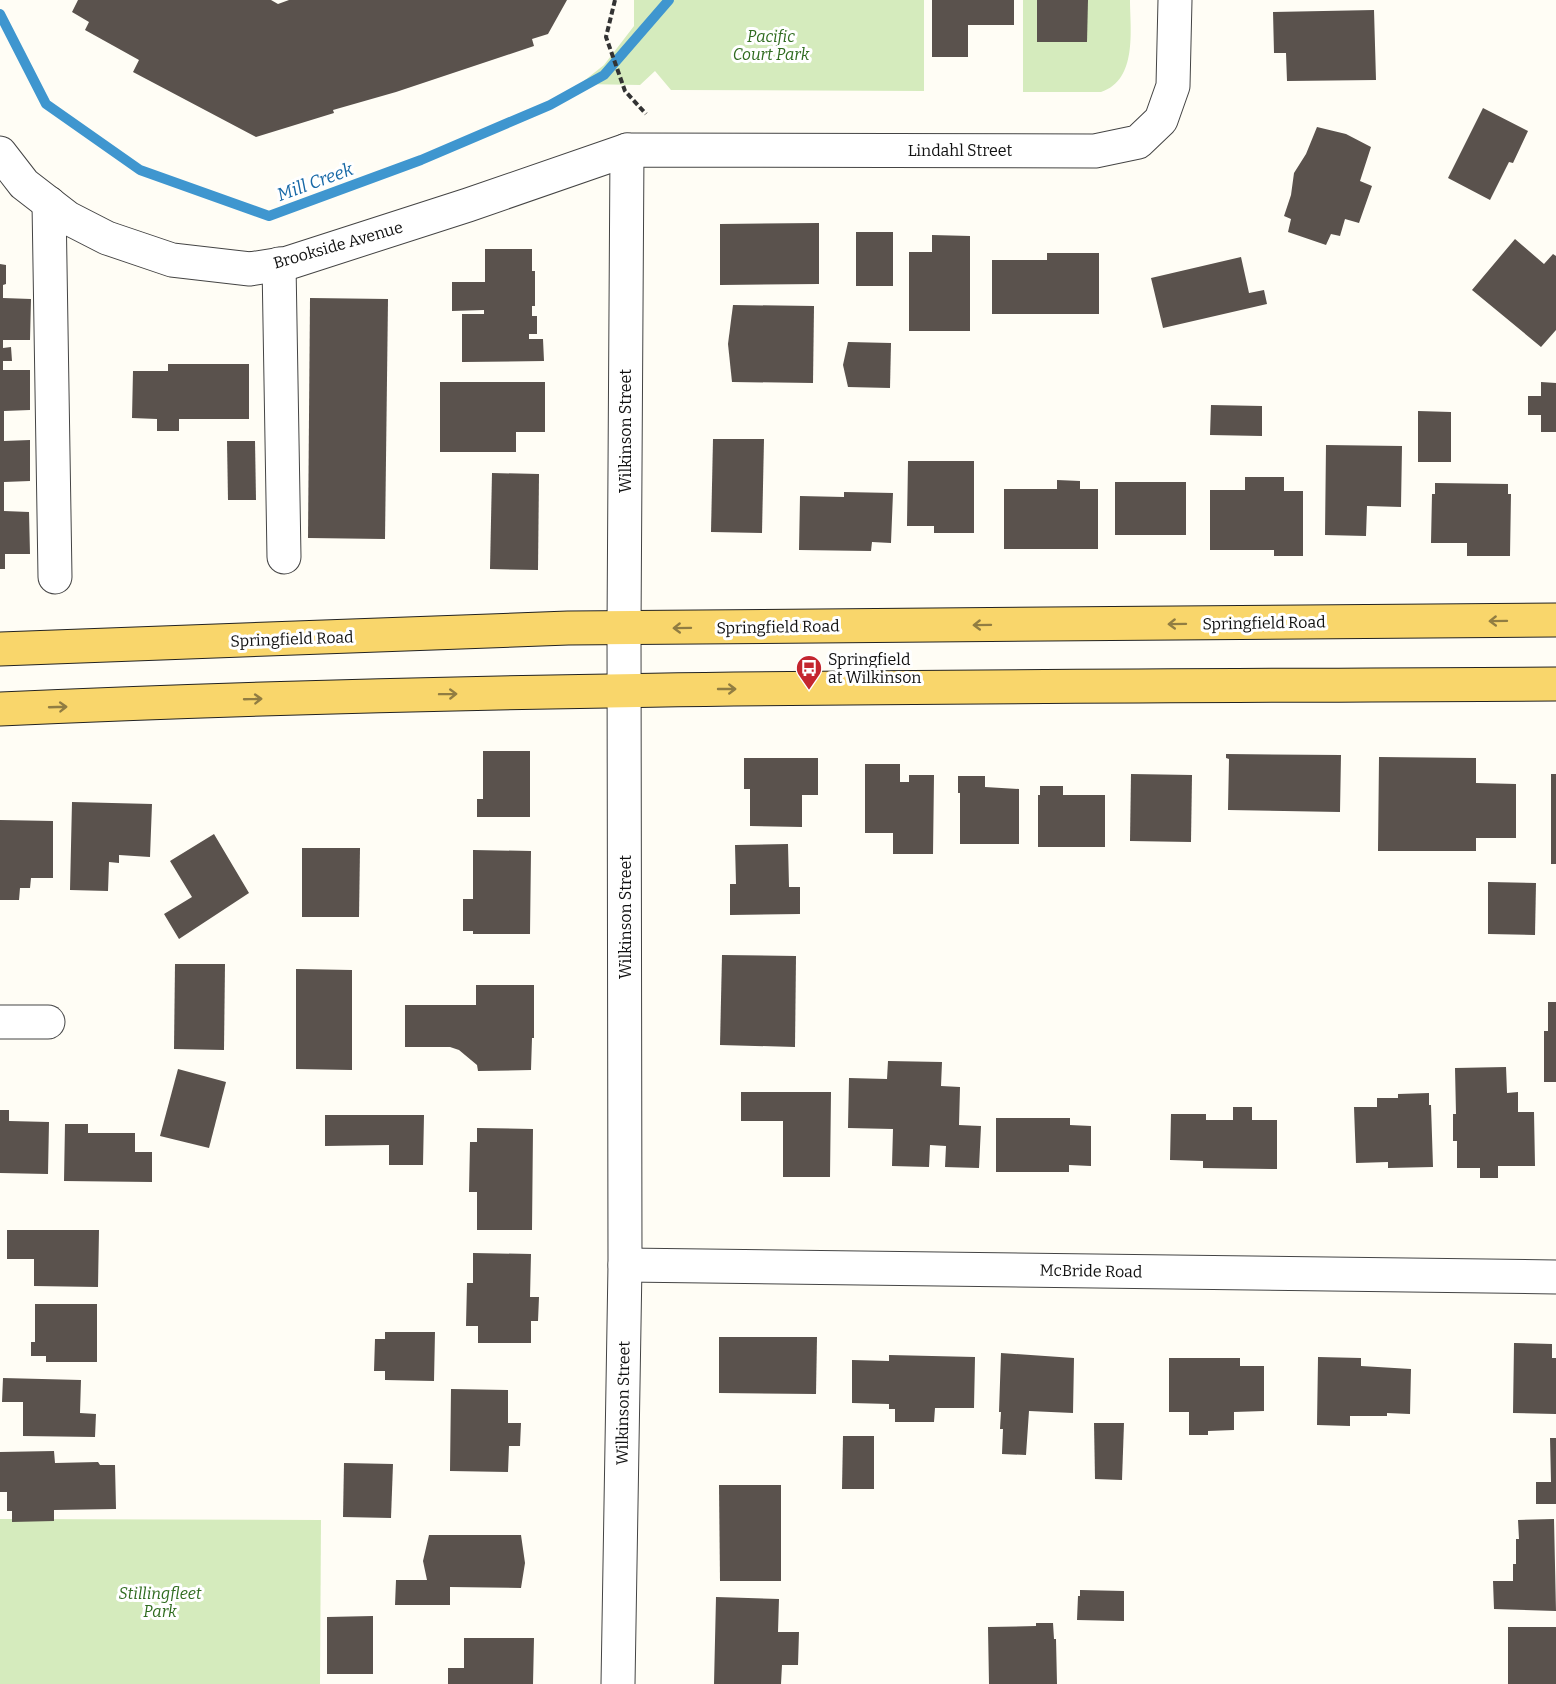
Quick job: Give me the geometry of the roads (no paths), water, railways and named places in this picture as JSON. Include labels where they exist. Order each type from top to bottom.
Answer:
[{"type":"main road","name":"Springfield Road","points":[[0,649],[568,628],[1556,620]]},
{"type":"main road","points":[[0,710],[292,698],[625,690],[1556,684]]},
{"type":"street","name":"Lindahl Street","points":[[627,150],[1095,151],[1138,142],[1161,120],[1173,86],[1175,0]]},
{"type":"street","name":"Brookside Avenue","points":[[0,153],[24,184],[68,218],[107,238],[172,260],[250,269],[288,263],[468,205],[627,150]]},
{"type":"street","name":"Wilkinson Street","points":[[618,1684],[625,1265],[624,628],[627,150]]},
{"type":"street","points":[[49,203],[55,577]]},
{"type":"street","points":[[279,264],[284,557]]},
{"type":"street","points":[[0,1022],[48,1022]]},
{"type":"street","name":"McBride Road","points":[[625,1265],[1556,1277]]},
{"type":"waterway","name":"Mill Creek","points":[[0,14],[46,104],[140,170],[269,216],[421,160],[550,105],[604,75],[669,0]]},
{"type":"place","name":"Springfield at Wilkinson","points":[[809,691]]},
{"type":"park label","name":"Pacific Court Park","points":[[771,45]]},
{"type":"park label","name":"Stillingfleet Park","points":[[160,1602]]}]
